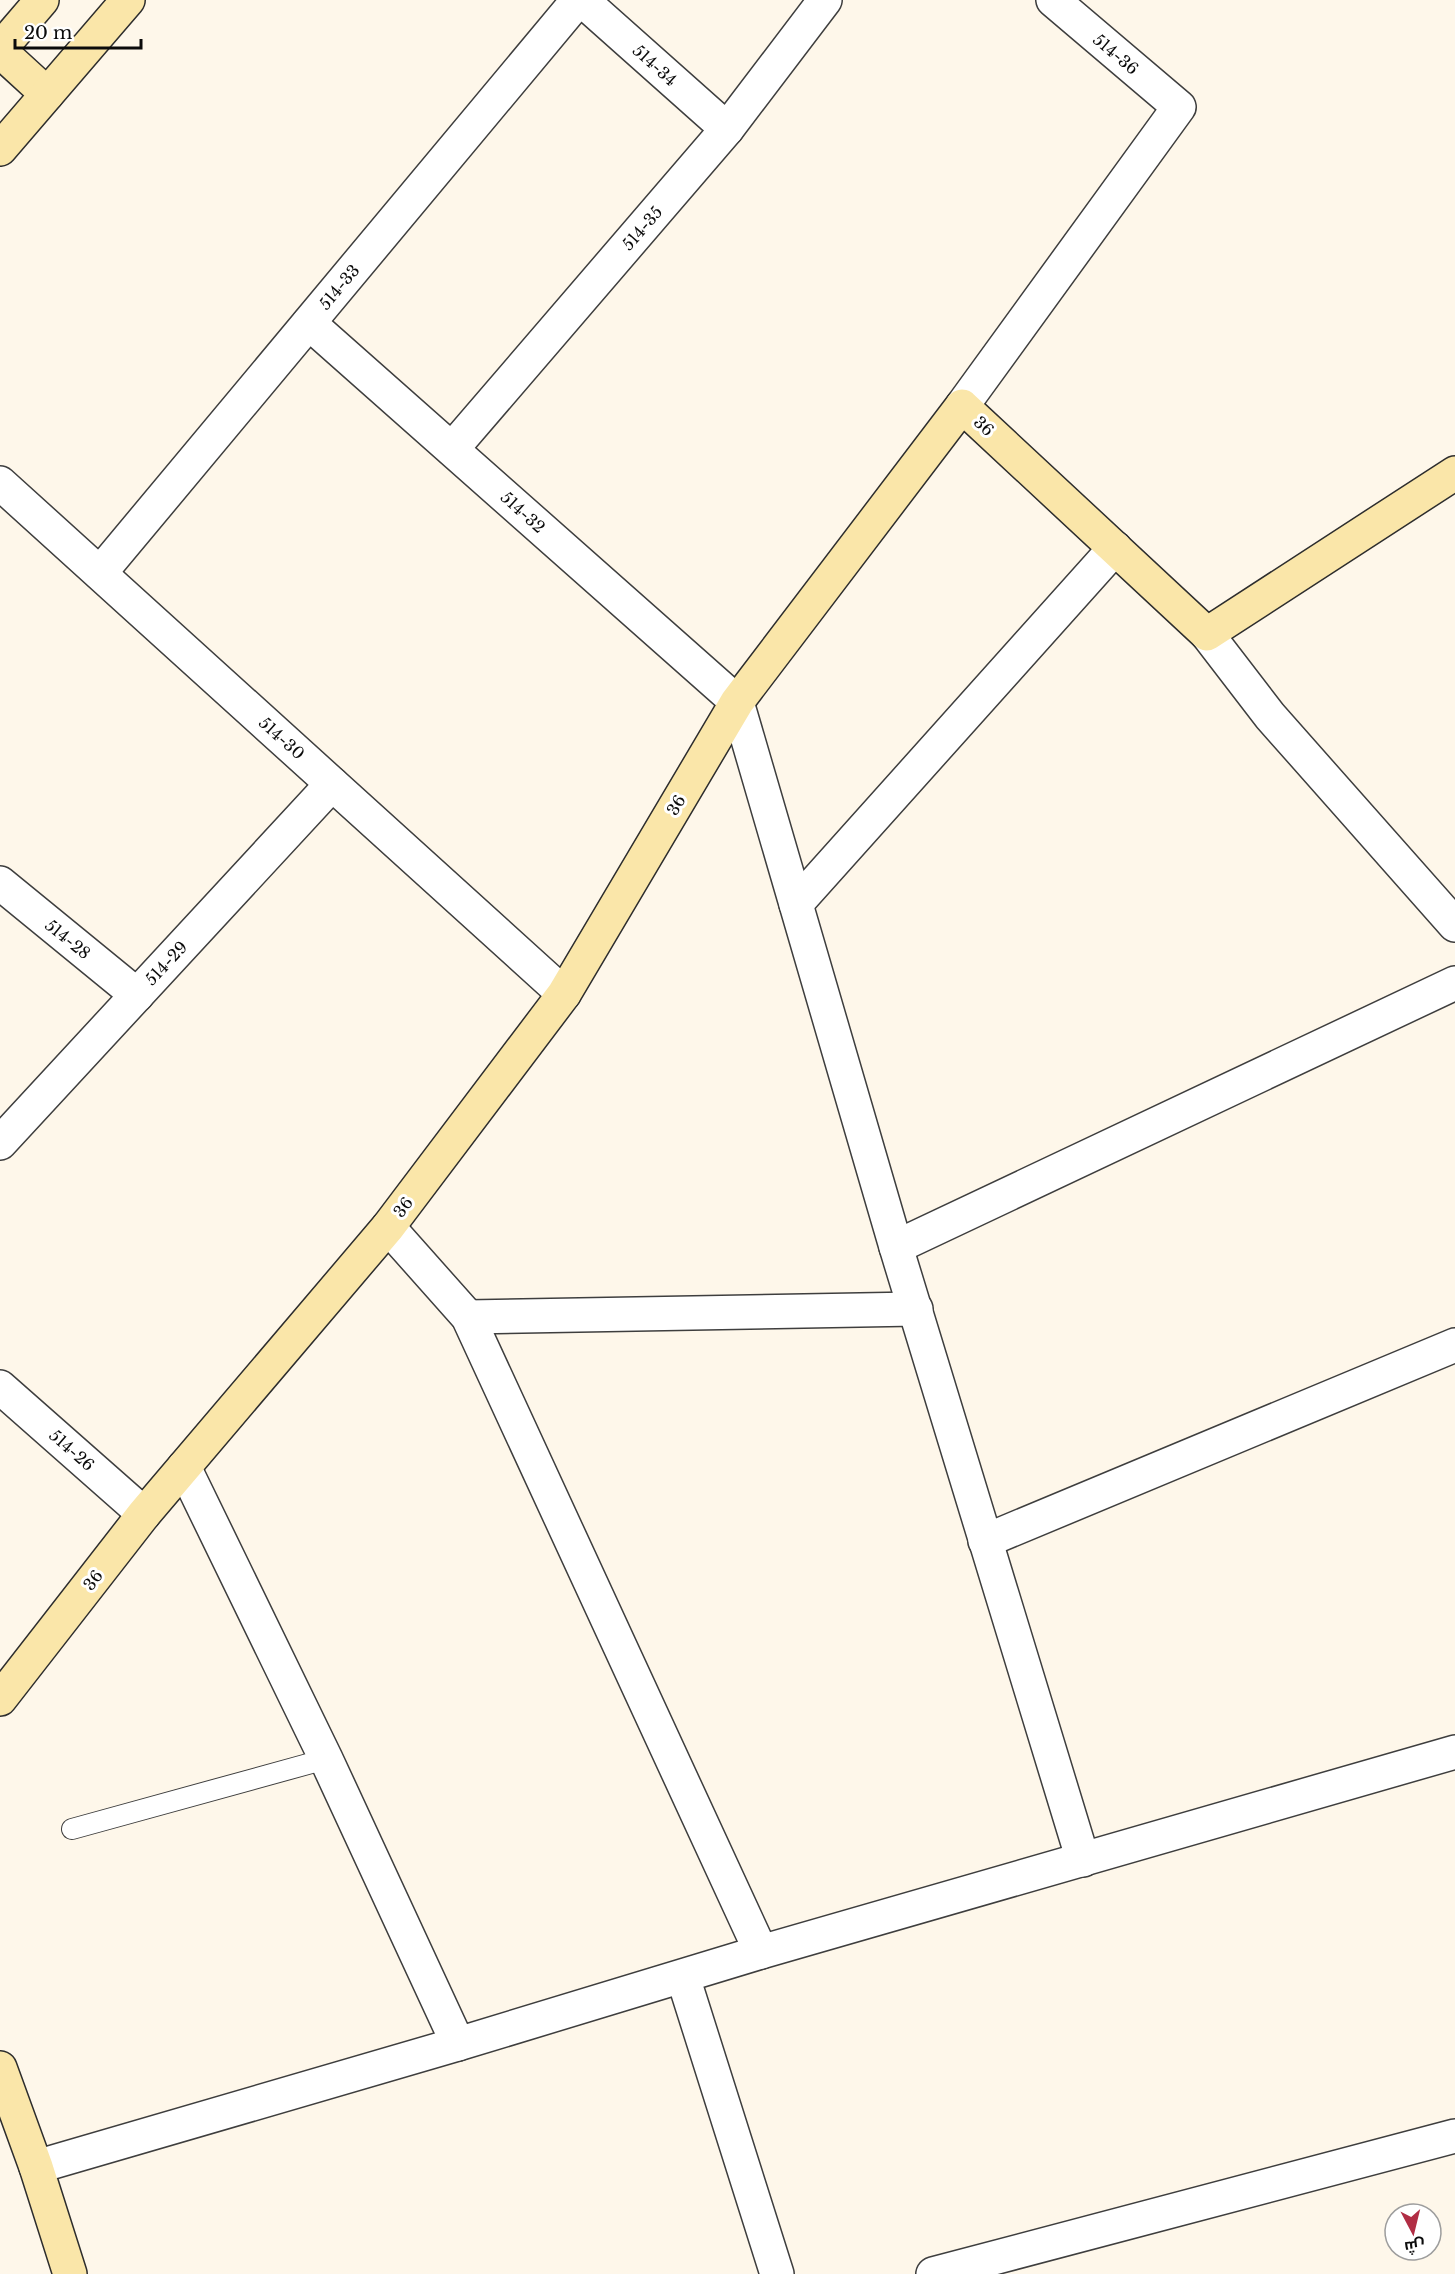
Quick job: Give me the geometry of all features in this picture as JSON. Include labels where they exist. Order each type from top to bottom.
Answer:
[{"type":"street","points":[[42,0],[0,50],[47,94]]},
{"type":"street","points":[[0,149],[128,0]]},
{"type":"street","name":"514-34","points":[[580,0],[727,129]]},
{"type":"street","name":"514-33","points":[[100,573],[580,0]]},
{"type":"street","name":"514-35","points":[[452,449],[727,129],[825,0]]},
{"type":"street","name":"514-36","points":[[962,406],[1179,107],[1053,0]]},
{"type":"street","name":"514-32","points":[[309,323],[737,702]]},
{"type":"street","name":"36","points":[[0,1699],[144,1514],[388,1227],[564,994],[737,702],[962,406],[1208,634]]},
{"type":"street","points":[[1455,473],[1208,634],[1270,716],[1455,925]]},
{"type":"street","name":"514-30","points":[[0,483],[564,994]]},
{"type":"street","points":[[796,904],[1115,548]]},
{"type":"street","points":[[737,702],[896,1247],[1083,1860]]},
{"type":"street","name":"514-29","points":[[0,1143],[332,784]]},
{"type":"street","name":"514-28","points":[[0,882],[137,995]]},
{"type":"street","points":[[896,1247],[1455,983]]},
{"type":"street","points":[[388,1227],[468,1317],[761,1952]]},
{"type":"street","points":[[468,1317],[916,1309]]},
{"type":"street","points":[[985,1541],[1455,1345]]},
{"type":"street","name":"514-26","points":[[0,1387],[144,1514]]},
{"type":"street","points":[[184,1467],[326,1759],[458,2044]]},
{"type":"street","points":[[36,2167],[458,2044],[761,1952],[1455,1752]]},
{"type":"street","points":[[683,1977],[777,2274]]},
{"type":"street","points":[[0,2068],[36,2167],[70,2274]]},
{"type":"street","points":[[933,2274],[1455,2136]]},
{"type":"lane","points":[[72,1829],[326,1759]]}]
